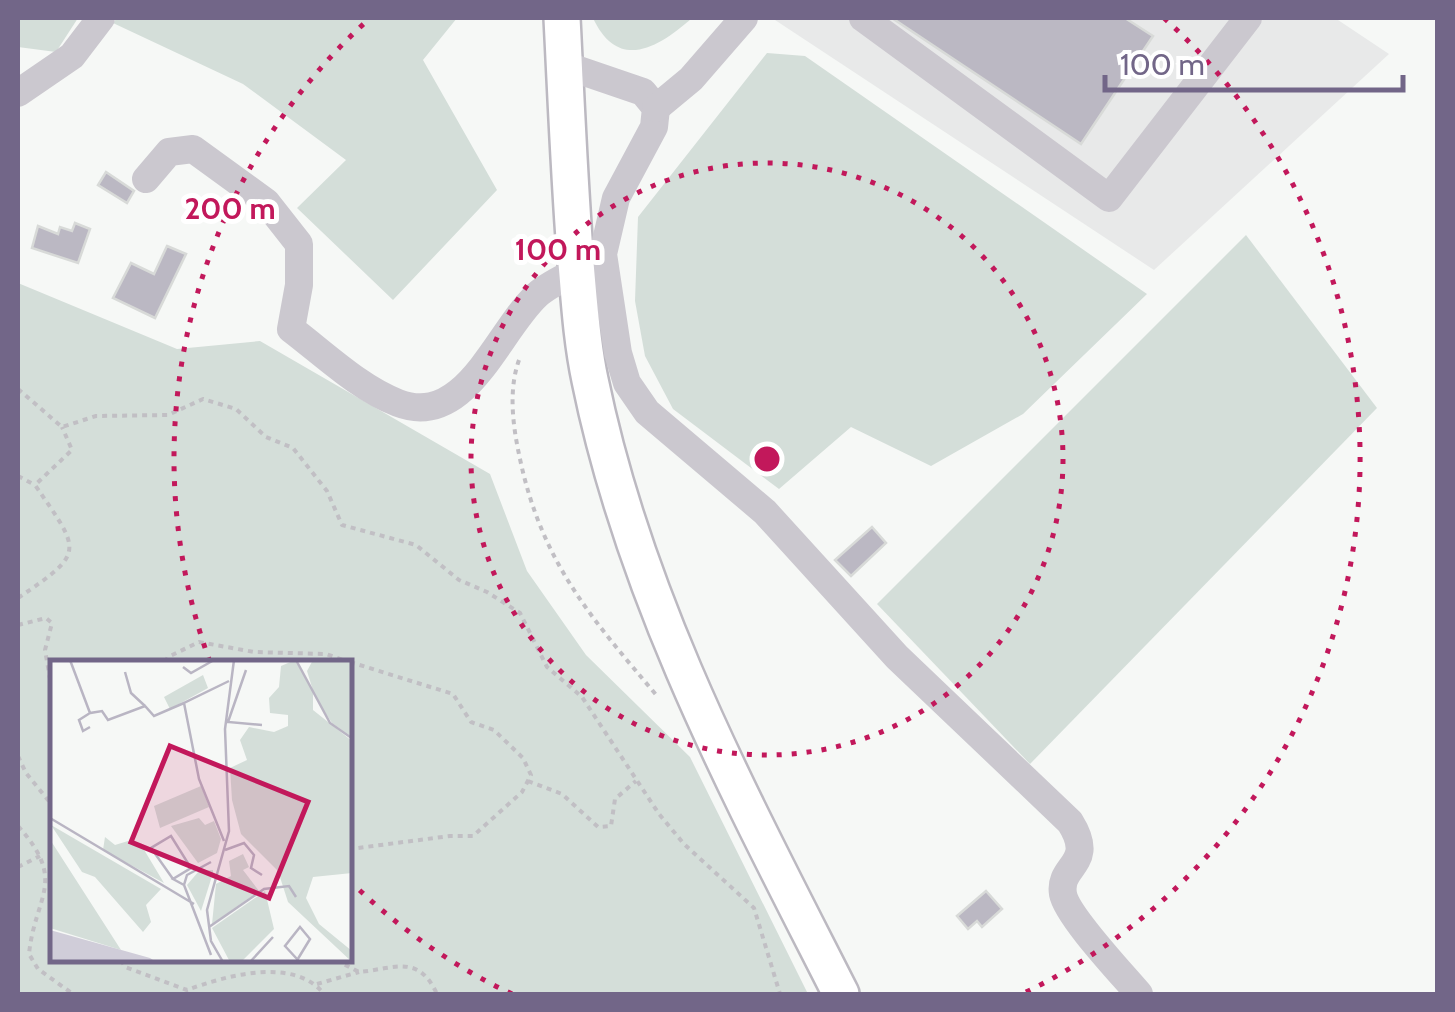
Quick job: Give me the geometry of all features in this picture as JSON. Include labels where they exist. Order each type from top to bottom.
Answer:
[{"type":"main road","points":[[562,18],[577,272],[588,376],[608,461],[644,577],[690,688],[841,994]]},
{"type":"street","points":[[18,92],[72,56],[101,18]]},
{"type":"street","points":[[744,18],[691,79],[656,108],[654,127],[616,198],[603,254],[618,353],[627,383],[647,412],[765,512],[898,656],[1070,822],[1081,842],[1080,856],[1064,882],[1063,894],[1078,920],[1140,994]]},
{"type":"street","points":[[863,18],[1109,198],[1248,18]]},
{"type":"street","points":[[564,64],[642,92],[656,108]]},
{"type":"street","points":[[146,179],[168,152],[193,149],[266,202],[299,244],[299,285],[291,330],[372,390],[399,404],[423,409],[457,397],[527,305],[541,291],[577,272]]},
{"type":"path","points":[[520,359],[514,373],[513,428],[538,524],[561,573],[592,619],[658,697]]},
{"type":"path","points":[[18,390],[62,427],[72,450],[35,486]]},
{"type":"path","points":[[62,427],[96,416],[168,414],[203,399],[236,409],[266,437],[293,448],[326,490],[342,526],[416,545],[459,580],[488,592],[520,613],[547,667],[582,696],[658,814],[684,844],[754,908],[780,994]]},
{"type":"path","points":[[18,476],[35,486],[68,536],[70,555],[62,568],[18,598]]},
{"type":"path","points":[[18,625],[46,618],[52,622],[44,650],[50,680]]},
{"type":"path","points":[[166,660],[199,642],[254,652],[326,654],[344,660]]},
{"type":"path","points":[[352,663],[453,694],[471,722],[494,730],[524,758],[531,775],[522,792],[473,836],[352,850]]},
{"type":"path","points":[[18,756],[26,773],[50,803]]},
{"type":"path","points":[[528,781],[562,794],[598,827],[611,826],[615,799],[636,780]]},
{"type":"path","points":[[18,826],[40,856],[46,876],[46,892],[29,954],[38,969],[73,994]]},
{"type":"path","points":[[18,867],[40,856]]},
{"type":"path","points":[[121,962],[125,967],[186,990],[227,975],[280,973],[316,984],[390,965],[410,966],[424,974],[437,994]]},
{"type":"path","points":[[340,962],[359,972]]},
{"type":"path","points":[[316,984],[324,994]]},
{"type":"shaded area","points":[[18,18],[78,18],[56,52],[18,47]]},
{"type":"shaded area","points":[[117,18],[457,18],[423,60],[497,190],[393,300],[297,208],[346,160],[243,84],[113,23]]},
{"type":"shaded area","points":[[593,18],[692,18],[652,45],[626,50],[603,35]]},
{"type":"shaded area","points":[[777,18],[1335,18],[1389,54],[1154,270]]},
{"type":"shaded area","points":[[767,53],[805,56],[1147,294],[1023,414],[931,466],[851,427],[779,489],[673,409],[645,356],[635,301],[638,217]]},
{"type":"shaded area","points":[[1246,235],[1377,408],[1030,764],[877,604]]},
{"type":"shaded area","points":[[18,283],[177,349],[260,341],[490,474],[527,571],[586,655],[690,757],[808,994],[18,994]]},
{"type":"building","points":[[892,18],[1125,18],[1153,36],[1081,144]]},
{"type":"building","points":[[106,172],[134,191],[127,203],[98,185]]},
{"type":"building","points":[[75,223],[90,229],[78,263],[32,248],[38,226],[58,234],[60,227],[72,231]]},
{"type":"building","points":[[167,246],[186,254],[155,318],[113,298],[131,263],[154,274]]},
{"type":"building","points":[[872,527],[886,543],[851,576],[835,560]]},
{"type":"building","points":[[986,891],[1002,909],[982,927],[977,921],[968,929],[957,916]]}]
